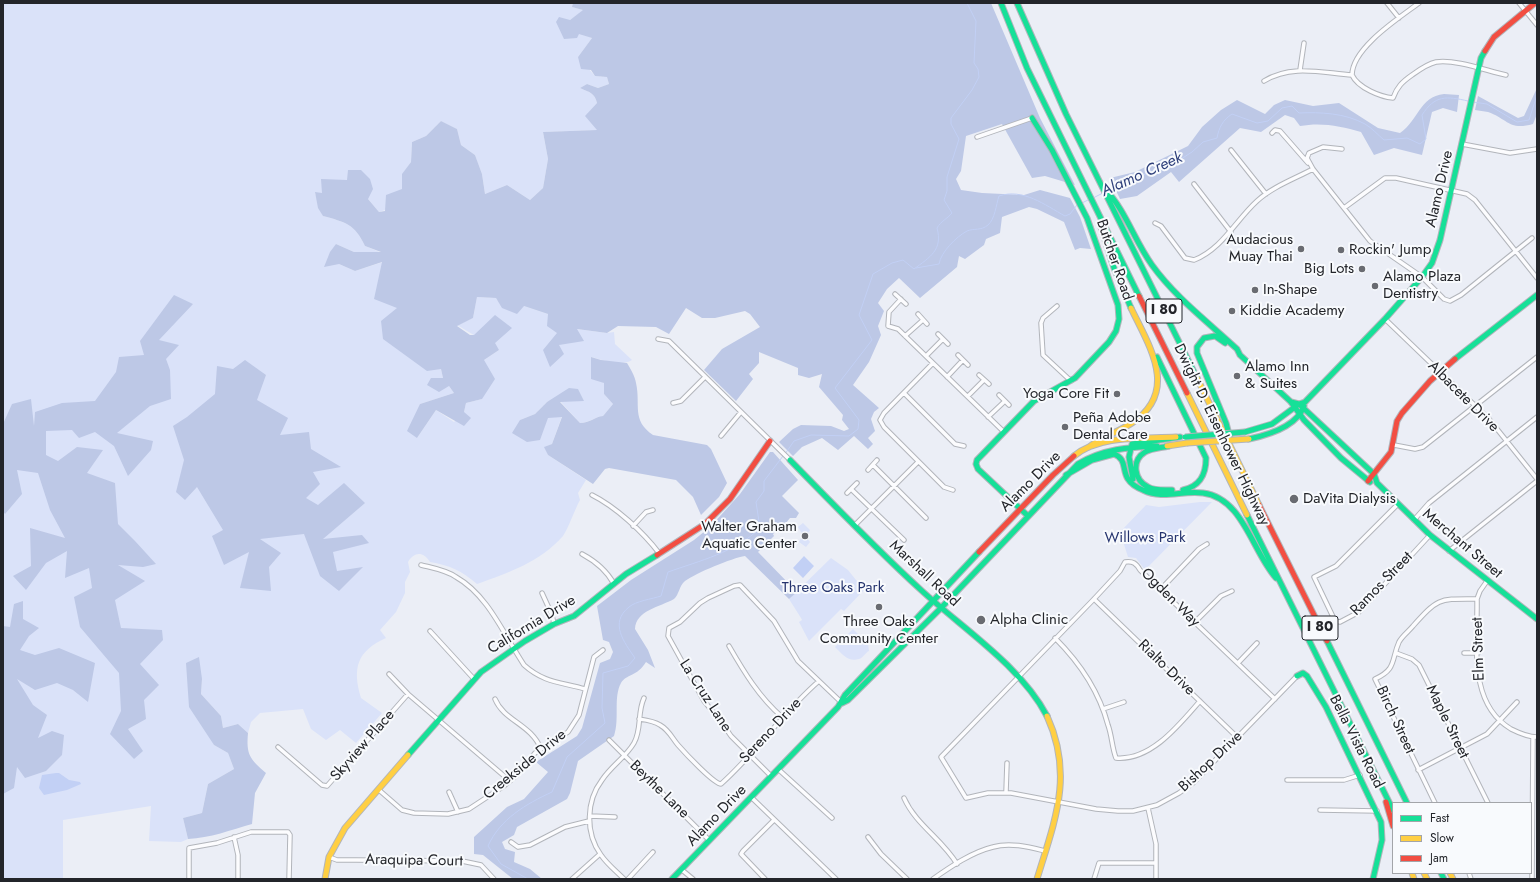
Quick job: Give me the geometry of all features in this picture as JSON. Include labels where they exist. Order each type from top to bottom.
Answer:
[{"type":"main road","name":"Dwight D. Eisenhower Highway","points":[[1001,3],[1039,93],[1392,808]]},
{"type":"main road","name":"Dwight D. Eisenhower Highway","points":[[1017,3],[1048,74],[1108,199],[1407,802]]},
{"type":"main road","name":"Alamo Drive","points":[[842,703],[845,695],[1020,509],[1070,460],[1089,447],[1113,440],[1183,437],[1245,432],[1272,424],[1302,403],[1422,278],[1437,252],[1452,191],[1478,69],[1484,51],[1490,43],[1535,3]]},
{"type":"main road","name":"Butcher Road","points":[[1028,516],[978,469],[976,464],[977,460],[1034,401],[1071,381],[1112,339],[1118,326],[1120,314],[1116,299],[1085,215],[1052,150],[1032,118]]},
{"type":"main road","points":[[1102,186],[1114,197],[1142,249],[1162,278],[1237,349],[1240,355],[1291,402],[1294,409],[1322,439],[1368,481],[1377,483]]},
{"type":"main road","points":[[1095,208],[1104,240],[1124,291],[1206,458],[1205,474],[1197,485],[1185,490],[1162,490],[1153,489],[1140,482],[1136,476],[1135,468],[1141,455],[1147,451],[1169,446]]},
{"type":"main road","points":[[1368,481],[1388,457],[1394,445],[1395,428],[1399,416],[1440,372],[1537,295]]},
{"type":"main road","points":[[1234,453],[1226,423],[1199,359],[1197,347],[1204,338],[1215,336],[1234,353],[1240,355]]},
{"type":"main road","points":[[1089,447],[1098,440],[1136,420],[1149,406],[1155,394],[1158,375],[1152,349]]},
{"type":"main road","points":[[1291,402],[1302,403]]},
{"type":"main road","name":"Merchant Street","points":[[1302,403],[1304,409],[1374,474],[1377,483],[1430,535],[1487,582],[1537,619]]},
{"type":"main road","name":"Alamo Drive","points":[[672,879],[842,703],[848,700],[941,608],[1078,464],[1094,454],[1111,449],[1249,439],[1274,431],[1304,409]]},
{"type":"main road","points":[[1136,484],[1131,472],[1129,448],[1134,443],[1169,440],[1183,437]]},
{"type":"main road","name":"California Drive","points":[[325,879],[329,857],[345,828],[481,672],[513,648],[554,624],[574,616],[614,584],[659,553],[697,530],[730,499],[770,441]]},
{"type":"main road","points":[[1066,475],[1092,460],[1114,454],[1122,457],[1129,480],[1142,490],[1151,493],[1205,492],[1212,493],[1226,500],[1235,510],[1267,568],[1282,585]]},
{"type":"main road","name":"Marshall Road","points":[[790,460],[941,608],[995,654],[1036,698],[1053,729],[1061,767],[1059,801],[1037,879]]},
{"type":"main road","name":"Bella Vista Road","points":[[1297,676],[1303,673],[1311,680],[1326,707],[1377,811],[1383,830],[1373,879]]},
{"type":"main road","points":[[1384,791],[1392,822]]},
{"type":"street","points":[[1387,3],[1399,18]]},
{"type":"street","points":[[1352,75],[1352,71],[1360,55],[1370,42],[1419,3]]},
{"type":"street","points":[[1520,3],[1537,25]]},
{"type":"street","points":[[1300,70],[1304,43]]},
{"type":"street","points":[[1264,81],[1282,73],[1300,70],[1352,75],[1361,85],[1385,97],[1393,98],[1399,85],[1428,65],[1436,62],[1452,62],[1506,75]]},
{"type":"street","name":"Butcher Road","points":[[977,137],[1032,118]]},
{"type":"street","points":[[1272,134],[1275,130],[1280,131],[1309,164],[1370,241],[1422,278],[1444,300],[1450,300],[1461,295],[1532,238]]},
{"type":"street","points":[[1462,144],[1510,153],[1537,149]]},
{"type":"street","points":[[1309,164],[1307,158],[1309,153],[1330,146],[1342,149]]},
{"type":"street","points":[[1231,150],[1266,194]]},
{"type":"street","points":[[1155,223],[1161,226],[1182,256],[1190,260],[1199,258],[1230,232],[1251,207],[1266,194],[1313,169]]},
{"type":"street","points":[[1344,208],[1385,178],[1467,194],[1475,200],[1537,278]]},
{"type":"street","points":[[1194,184],[1230,232]]},
{"type":"street","points":[[895,294],[906,304]]},
{"type":"street","points":[[901,299],[889,312],[888,326],[898,329],[906,336],[1004,432]]},
{"type":"street","points":[[1057,306],[1043,318],[1041,323],[1043,354],[1071,381]]},
{"type":"street","points":[[918,314],[928,324]]},
{"type":"street","name":"Albacete Drive","points":[[1384,319],[1489,419],[1537,480]]},
{"type":"street","points":[[906,336],[923,320]]},
{"type":"street","points":[[938,334],[948,344]]},
{"type":"street","name":"Marshall Road","points":[[658,338],[669,341],[790,460]]},
{"type":"street","points":[[926,356],[943,339]]},
{"type":"street","points":[[958,355],[968,364]]},
{"type":"street","points":[[1394,445],[1415,450],[1423,447],[1537,357]]},
{"type":"street","points":[[947,376],[964,360]]},
{"type":"street","points":[[933,364],[884,413],[880,420],[884,427],[944,487],[953,490]]},
{"type":"street","points":[[979,375],[989,384]]},
{"type":"street","points":[[673,403],[681,401],[705,377]]},
{"type":"street","points":[[968,396],[984,380]]},
{"type":"street","points":[[904,393],[955,444],[964,446]]},
{"type":"street","points":[[999,395],[1010,405]]},
{"type":"street","points":[[988,417],[1005,401]]},
{"type":"street","points":[[721,436],[741,412]]},
{"type":"street","points":[[1414,520],[1429,503],[1537,417]]},
{"type":"street","points":[[868,470],[877,460]]},
{"type":"street","points":[[855,525],[918,462]]},
{"type":"street","points":[[873,465],[926,518]]},
{"type":"street","points":[[1449,551],[1537,480]]},
{"type":"street","points":[[847,493],[857,483]]},
{"type":"street","points":[[851,489],[904,540]]},
{"type":"street","points":[[592,495],[602,500],[633,526],[648,539],[659,553]]},
{"type":"street","name":"Ramos Street","points":[[1398,504],[1336,566],[1314,577],[1335,621],[1340,622],[1359,612],[1430,535]]},
{"type":"street","points":[[633,526],[646,512],[653,510]]},
{"type":"street","points":[[1161,589],[1199,549],[1207,544]]},
{"type":"street","points":[[582,554],[597,564],[610,577],[614,584]]},
{"type":"street","name":"Ogden Way","points":[[1006,792],[966,798],[941,757],[1094,599],[1120,571],[1125,562],[1131,561],[1136,563],[1140,570],[1275,699]]},
{"type":"street","points":[[421,566],[451,574],[469,585],[483,600],[524,664],[542,678],[552,682],[585,689]]},
{"type":"street","name":"Elm Street","points":[[1487,582],[1480,591],[1477,599],[1479,686],[1488,708],[1500,721],[1515,731],[1535,737]]},
{"type":"street","name":"La Cruz Lane","points":[[771,776],[730,736],[695,687],[668,636],[669,628],[688,616],[700,602],[734,586],[740,585],[774,621],[798,661],[842,703]]},
{"type":"street","points":[[1195,622],[1221,596],[1232,592]]},
{"type":"street","points":[[542,593],[552,615],[554,624]]},
{"type":"street","name":"Rialto Drive","points":[[1094,599],[1238,738]]},
{"type":"street","name":"Birch Street","points":[[1434,802],[1375,679],[1389,670],[1401,638],[1439,601],[1477,599]]},
{"type":"street","points":[[430,631],[474,679]]},
{"type":"street","points":[[1055,638],[1071,655],[1086,675],[1103,710],[1116,758],[1122,759],[1136,756],[1152,749],[1200,701]]},
{"type":"street","points":[[1238,663],[1257,643]]},
{"type":"street","points":[[729,646],[750,681],[762,697],[782,717]]},
{"type":"street","name":"Creekside Drive","points":[[379,790],[402,810],[407,812],[421,814],[458,812],[469,809],[510,781],[540,749],[563,736],[574,724],[582,706],[594,657],[603,650]]},
{"type":"street","name":"Maple Street","points":[[1396,653],[1412,659],[1419,665],[1487,802]]},
{"type":"street","points":[[1464,653],[1478,653]]},
{"type":"street","points":[[389,674],[408,694],[510,781]]},
{"type":"street","name":"Bishop Drive","points":[[1006,792],[1107,811],[1133,811],[1148,808],[1168,800],[1193,783],[1297,676]]},
{"type":"street","name":"Sereno Drive","points":[[639,719],[660,725],[715,781],[720,784],[750,754],[782,717],[819,681]]},
{"type":"street","name":"Skyview Place","points":[[278,747],[322,785],[327,786],[408,694]]},
{"type":"street","points":[[624,879],[600,854],[592,837],[589,821],[591,806],[598,786],[606,774],[624,755],[638,736],[639,707],[644,698]]},
{"type":"street","points":[[495,699],[498,708],[527,729],[534,736],[540,749]]},
{"type":"street","points":[[1103,710],[1124,702]]},
{"type":"street","points":[[1418,770],[1487,734],[1517,702]]},
{"type":"street","points":[[1532,879],[1535,737]]},
{"type":"street","name":"Beythe Lane","points":[[609,740],[709,840]]},
{"type":"street","points":[[1006,763],[1006,792]]},
{"type":"street","points":[[778,769],[832,818]]},
{"type":"street","points":[[1287,780],[1344,780],[1360,775]]},
{"type":"street","points":[[449,792],[458,812]]},
{"type":"street","points":[[751,797],[836,879]]},
{"type":"street","points":[[904,798],[914,816],[945,846],[957,864]]},
{"type":"street","points":[[1148,808],[1156,838],[1156,879]]},
{"type":"street","points":[[1320,810],[1377,811]]},
{"type":"street","points":[[590,816],[615,817]]},
{"type":"street","points":[[765,879],[741,854],[774,820]]},
{"type":"street","points":[[511,842],[518,847],[530,845],[566,826],[589,821]]},
{"type":"street","points":[[189,879],[189,848],[217,843],[251,832],[288,832],[290,835],[289,879]]},
{"type":"street","points":[[234,837],[238,855],[238,879]]},
{"type":"street","points":[[868,837],[881,854],[907,879]]},
{"type":"street","points":[[933,879],[957,864],[993,847],[1017,845],[1045,851]]},
{"type":"street","points":[[628,879],[653,852]]},
{"type":"street","points":[[572,879],[600,854]]},
{"type":"street","name":"Araquipa Court","points":[[329,857],[337,860],[462,861],[481,865],[494,879]]},
{"type":"street","points":[[1094,879],[1099,863],[1156,863]]},
{"type":"street","points":[[682,870],[693,879]]},
{"type":"green space","points":[[3,3],[573,3],[572,7],[584,10],[570,20],[579,33],[592,38],[578,57],[595,76],[607,77],[609,84],[598,88],[587,84],[580,88],[591,93],[595,97],[597,103],[590,111],[598,130],[543,132],[548,159],[543,188],[530,200],[507,185],[485,194],[482,174],[475,155],[461,145],[457,129],[441,121],[426,136],[412,142],[411,162],[403,174],[402,189],[385,210],[379,212],[368,199],[347,180],[322,193],[315,193],[323,216],[343,222],[353,228],[365,246],[382,253],[354,252],[336,244],[339,264],[355,271],[383,262],[397,308],[441,369],[443,378],[454,393],[420,404],[417,438],[436,410],[454,422],[464,412],[466,403],[482,399],[484,360],[499,350],[457,325],[473,318],[477,297],[496,298],[503,308],[524,306],[548,314],[558,333],[559,345],[576,329],[607,333],[614,332],[615,344],[632,360],[617,363],[591,357],[591,367],[604,383],[604,394],[613,404],[603,416],[580,423],[560,401],[578,390],[547,402],[535,414],[520,420],[562,416],[552,444],[545,447],[548,455],[586,480],[578,493],[580,500],[567,529],[563,536],[554,545],[534,560],[523,566],[477,584],[461,572],[430,562],[422,555],[419,554],[413,556],[410,559],[408,562],[410,572],[405,582],[405,593],[396,612],[380,630],[386,638],[376,643],[369,649],[359,662],[357,678],[361,698],[382,713],[356,743],[340,730],[326,740],[311,729],[303,709],[260,713],[251,722],[248,733],[238,724],[223,728],[221,716],[201,694],[202,679],[187,663],[214,745],[228,753],[234,769],[208,784],[202,813],[183,818],[188,839],[181,842],[149,841],[151,806],[63,820],[63,879],[3,879]]},
{"type":"green space","name":"Willows Park","points":[[1212,502],[1145,570],[1136,558],[1128,557],[1120,532],[1146,505],[1159,507]]},
{"type":"green space","name":"Walter Graham Aquatic Center","points":[[803,523],[810,530],[806,537],[810,542],[806,547],[799,542],[803,535],[798,527]]},
{"type":"green space","name":"Three Oaks Park","points":[[831,558],[848,570],[864,590],[844,611],[841,609],[809,641],[799,622],[802,620],[789,599]]},
{"type":"green space","points":[[853,629],[868,644],[869,651],[855,660],[849,659],[835,647]]},
{"type":"shaded area","points":[[573,3],[991,3],[1040,118],[1075,185],[1045,176],[1032,178],[1002,124],[966,136],[961,171],[956,179],[961,190],[982,193],[1024,195],[1040,190],[1070,198],[1080,217],[1091,249],[1080,248],[1075,250],[1064,222],[1037,209],[1029,207],[1002,217],[1000,233],[986,239],[984,245],[965,259],[959,256],[957,267],[920,298],[899,278],[887,289],[878,303],[884,311],[878,326],[881,335],[869,362],[853,385],[879,408],[874,412],[871,419],[875,431],[868,438],[873,444],[868,449],[854,436],[838,450],[822,438],[802,447],[793,456],[779,442],[793,429],[801,425],[831,426],[844,431],[849,429],[842,420],[843,415],[819,387],[822,374],[809,378],[798,375],[798,368],[759,352],[759,363],[749,374],[753,379],[736,401],[704,370],[722,349],[760,327],[750,314],[745,311],[715,318],[702,318],[686,308],[669,334],[656,327],[618,326],[607,333],[577,329],[584,341],[559,345],[564,354],[550,367],[543,350],[557,333],[547,326],[548,314],[524,306],[517,314],[502,308],[496,298],[477,297],[473,318],[457,326],[470,335],[474,335],[495,315],[512,328],[495,343],[499,350],[484,360],[495,379],[482,399],[466,403],[464,412],[471,418],[464,426],[436,410],[417,438],[407,431],[420,404],[454,393],[449,386],[439,392],[427,385],[431,378],[443,378],[441,369],[427,371],[383,339],[381,321],[397,308],[374,299],[382,262],[355,271],[339,264],[324,267],[330,252],[336,244],[354,252],[381,252],[365,246],[353,228],[343,222],[323,216],[318,208],[315,192],[322,193],[321,179],[347,180],[348,170],[361,170],[370,179],[373,189],[368,199],[379,212],[385,211],[386,195],[402,189],[402,174],[411,162],[412,142],[426,136],[441,121],[457,129],[461,145],[475,155],[482,174],[485,194],[507,185],[530,200],[543,188],[548,159],[543,132],[597,130],[585,116],[597,103],[595,97],[591,93],[580,88],[587,84],[598,88],[609,84],[607,77],[595,76],[591,70],[581,69],[578,57],[592,38],[579,34],[577,38],[564,39],[556,22],[559,17],[570,20],[583,10],[572,7]]},
{"type":"shaded area","points":[[1537,88],[1537,114],[1533,124],[1525,126],[1513,125],[1488,112],[1475,110],[1478,96],[1518,118],[1524,116]]},
{"type":"shaded area","points":[[1444,94],[1459,95],[1457,112],[1443,108],[1432,112],[1422,155],[1394,148],[1374,155],[1361,132],[1331,125],[1316,124],[1300,126],[1294,118],[1285,115],[1261,132],[1240,128],[1179,182],[1171,172],[1137,196],[1120,199],[1110,178],[1135,172],[1188,146],[1202,127],[1221,110],[1237,100],[1265,114],[1274,105],[1285,100],[1313,106],[1339,103],[1378,128],[1400,133],[1411,122],[1424,104],[1436,96]]},
{"type":"shaded area","points":[[174,295],[193,304],[159,340],[179,345],[166,359],[170,370],[171,399],[150,406],[117,433],[153,441],[151,450],[128,476],[114,446],[95,432],[79,438],[72,430],[46,431],[46,455],[58,461],[77,447],[103,450],[87,473],[115,483],[118,524],[156,564],[143,567],[118,565],[145,581],[115,600],[121,628],[162,630],[163,640],[140,664],[159,685],[144,700],[146,719],[128,729],[143,751],[134,759],[110,734],[121,711],[119,673],[80,627],[74,597],[92,588],[89,568],[65,578],[67,551],[46,563],[26,590],[13,576],[31,566],[30,528],[65,538],[50,510],[38,473],[17,470],[22,494],[5,514],[3,511],[3,424],[12,404],[31,399],[34,426],[35,412],[62,403],[95,401],[116,372],[119,357],[144,355],[140,341]]},
{"type":"shaded area","points":[[591,357],[601,360],[627,363],[635,380],[639,418],[646,429],[653,435],[707,445],[711,449],[727,483],[719,497],[701,515],[693,497],[676,480],[609,468],[605,469],[593,484],[548,455],[544,447],[552,444],[562,417],[548,418],[540,440],[527,442],[512,433],[520,420],[535,414],[547,402],[569,388],[578,389],[584,401],[560,402],[580,423],[603,416],[613,404],[604,394],[604,383],[591,379]]},
{"type":"shaded area","points":[[245,360],[266,375],[257,400],[288,418],[280,435],[309,432],[311,449],[341,467],[313,472],[320,484],[306,498],[318,505],[344,483],[365,503],[323,539],[362,535],[369,543],[333,552],[337,571],[363,567],[339,591],[320,576],[304,534],[260,539],[281,553],[269,567],[271,591],[240,588],[249,552],[224,565],[212,536],[223,530],[197,487],[185,500],[176,492],[184,460],[173,426],[187,417],[215,394],[217,366],[233,369]]},
{"type":"shaded area","points":[[770,452],[773,452],[798,480],[782,496],[799,513],[796,518],[790,518],[781,529],[779,528],[773,534],[774,536],[758,552],[797,592],[789,599],[745,556],[705,570],[690,578],[683,583],[674,599],[644,613],[636,623],[635,629],[648,650],[655,668],[646,662],[643,667],[623,680],[621,683],[617,695],[616,729],[614,736],[578,761],[570,793],[567,799],[517,827],[514,835],[502,842],[505,849],[515,852],[514,862],[530,869],[542,879],[513,879],[483,855],[474,854],[474,837],[507,807],[524,799],[548,772],[536,762],[577,736],[582,728],[600,663],[610,659],[613,652],[609,642],[603,640],[597,606],[631,580],[694,540],[711,526],[740,494]]},
{"type":"shaded area","points":[[804,556],[814,566],[803,578],[793,568]]},
{"type":"shaded area","points":[[23,601],[23,619],[39,628],[29,636],[20,650],[35,655],[59,648],[95,663],[88,702],[73,690],[57,683],[35,690],[17,679],[33,705],[47,715],[38,738],[52,731],[64,735],[62,755],[46,771],[25,778],[17,767],[14,788],[3,794],[3,626],[10,627],[14,604]]},
{"type":"shaded area","points":[[199,657],[202,679],[201,694],[221,716],[223,728],[238,724],[248,733],[248,747],[250,756],[266,773],[255,793],[252,824],[212,835],[188,839],[183,818],[202,813],[208,784],[234,769],[228,753],[214,745],[189,707],[186,663]]},
{"type":"shaded area","points":[[59,773],[69,780],[80,782],[81,784],[67,790],[44,795],[39,788],[42,775]]},
{"type":"waterway","name":"Alamo Creek","points":[[785,454],[794,441],[811,435],[849,436],[858,429],[859,420],[835,388],[872,340],[859,315],[873,274],[892,263],[903,260],[914,269],[925,261],[937,247],[937,228],[952,213],[944,200],[947,191],[947,177],[959,139],[951,124],[951,118],[972,90],[979,77],[978,69],[974,63],[976,21],[967,3]]},
{"type":"waterway","name":"Alamo Creek","points":[[1473,102],[1487,104],[1517,122],[1529,120],[1537,95]]},
{"type":"waterway","name":"Alamo Creek","points":[[1109,190],[1148,173],[1170,166],[1192,152],[1203,142],[1217,138],[1222,124],[1232,114],[1257,123],[1268,121],[1282,108],[1292,106],[1299,113],[1341,115],[1357,120],[1368,126],[1384,140],[1407,138],[1420,144],[1426,139],[1422,115],[1427,108],[1436,100],[1447,98],[1468,101]]},
{"type":"waterway","name":"Alamo Creek","points":[[1093,198],[1103,193]]},
{"type":"waterway","name":"Alamo Creek","points":[[916,268],[939,264],[940,259],[946,250],[958,237],[967,231],[983,228],[988,225],[994,216],[999,196],[1008,194],[1025,196],[1034,199],[1065,216],[1070,214],[1077,205]]},
{"type":"waterway","name":"Alamo Creek","points":[[1082,203],[1088,200]]},
{"type":"waterway","name":"Alamo Creek","points":[[528,879],[501,864],[488,846],[499,828],[515,813],[523,807],[552,792],[567,757],[605,723],[602,708],[603,673],[628,666],[635,658],[620,632],[620,619],[623,613],[636,603],[661,596],[668,572],[729,550],[760,528],[756,502],[764,491],[764,481],[783,456]]},
{"type":"traffic: fast","points":[[1001,3],[1027,68],[1139,296]]},
{"type":"traffic: fast","points":[[1017,3],[1066,114],[1197,378]]},
{"type":"traffic: fast","points":[[1245,432],[1272,424],[1299,404],[1305,402],[1385,319],[1422,277],[1432,263],[1440,240],[1481,58],[1485,51]]},
{"type":"traffic: fast","points":[[1028,516],[978,469],[976,464],[977,460],[1034,401],[1075,378],[1109,342],[1116,331],[1119,319],[1118,305],[1087,218],[1052,150],[1032,118]]},
{"type":"traffic: fast","points":[[1105,189],[1119,207],[1140,246],[1161,277],[1181,299],[1237,349],[1240,355]]},
{"type":"traffic: fast","points":[[1100,224],[1114,268],[1131,308]]},
{"type":"traffic: fast","points":[[1455,359],[1537,295]]},
{"type":"traffic: fast","points":[[1225,343],[1215,336],[1204,338],[1197,347],[1197,353],[1226,423],[1230,438]]},
{"type":"traffic: fast","points":[[1240,355],[1291,402],[1304,420],[1341,458],[1370,482]]},
{"type":"traffic: fast","points":[[1157,357],[1206,458],[1205,470],[1201,479],[1194,486],[1183,490]]},
{"type":"traffic: fast","points":[[1291,402],[1299,404],[1374,474],[1377,483],[1430,535],[1537,619]]},
{"type":"traffic: fast","points":[[1249,439],[1265,435],[1289,424],[1295,419],[1304,406]]},
{"type":"traffic: fast","points":[[1185,437],[1245,432]]},
{"type":"traffic: fast","points":[[1133,479],[1129,457],[1132,444],[1180,437]]},
{"type":"traffic: fast","points":[[842,703],[848,700],[941,608],[1078,464],[1107,452],[1126,448],[1157,446]]},
{"type":"traffic: fast","points":[[1169,446],[1145,452],[1138,460],[1136,470],[1140,480],[1148,487],[1157,490],[1172,490]]},
{"type":"traffic: fast","points":[[1066,475],[1092,460],[1114,454],[1123,462],[1126,476],[1129,481],[1135,486],[1150,493],[1165,495],[1195,492],[1217,497],[1228,505],[1246,527],[1260,554],[1276,578]]},
{"type":"traffic: fast","points":[[790,460],[904,574],[1006,664],[1022,680],[1036,698],[1047,716]]},
{"type":"traffic: fast","points":[[1247,515],[1392,808]]},
{"type":"traffic: fast","points":[[672,879],[838,707],[845,695],[979,552]]},
{"type":"traffic: fast","points":[[408,755],[481,672],[525,641],[554,624],[574,616],[626,574],[657,555]]},
{"type":"traffic: fast","points":[[1327,641],[1407,802]]},
{"type":"traffic: fast","points":[[1297,676],[1303,673],[1307,676],[1326,707],[1381,822],[1382,840],[1373,879]]},
{"type":"traffic: fast","points":[[1442,874],[1444,879]]},
{"type":"traffic: slow","points":[[1089,447],[1099,440],[1132,423],[1146,410],[1155,397],[1158,383],[1152,353],[1131,308]]},
{"type":"traffic: slow","points":[[1197,378],[1259,505]]},
{"type":"traffic: slow","points":[[1187,393],[1247,515]]},
{"type":"traffic: slow","points":[[1074,456],[1096,444],[1109,441],[1137,438],[1176,437]]},
{"type":"traffic: slow","points":[[1187,443],[1249,439]]},
{"type":"traffic: slow","points":[[1167,446],[1187,443]]},
{"type":"traffic: slow","points":[[1037,879],[1050,837],[1059,798],[1059,758],[1055,738],[1047,716]]},
{"type":"traffic: slow","points":[[325,879],[329,857],[345,828],[408,755]]},
{"type":"traffic: slow","points":[[1412,874],[1414,879]]},
{"type":"traffic: slow","points":[[1424,874],[1427,879]]},
{"type":"traffic: slow","points":[[1450,874],[1453,879]]},
{"type":"traffic: jam","points":[[1485,51],[1494,37],[1535,3]]},
{"type":"traffic: jam","points":[[1139,296],[1187,393]]},
{"type":"traffic: jam","points":[[1368,481],[1391,452],[1397,421],[1402,413],[1430,381],[1455,359]]},
{"type":"traffic: jam","points":[[657,555],[705,524],[730,499],[770,441]]},
{"type":"traffic: jam","points":[[979,552],[1053,475],[1074,456]]},
{"type":"traffic: jam","points":[[1259,505],[1327,641]]},
{"type":"traffic: jam","points":[[1386,802],[1392,823]]},
{"type":"place","name":"Audacious Muay Thai","points":[[1301,249]]},
{"type":"place","name":"Rockin' Jump","points":[[1341,250]]},
{"type":"place","name":"Big Lots","points":[[1362,269]]},
{"type":"place","name":"Alamo Plaza Dentistry","points":[[1375,286]]},
{"type":"place","name":"In-Shape","points":[[1255,290]]},
{"type":"place","name":"Kiddie Academy","points":[[1232,311]]},
{"type":"place","name":"Alamo Inn & Suites","points":[[1237,376]]},
{"type":"place","name":"Yoga Core Fit","points":[[1117,394]]},
{"type":"place","name":"Peña Adobe Dental Care","points":[[1065,427]]},
{"type":"place","name":"DaVita Dialysis","points":[[1294,499]]},
{"type":"place","name":"Walter Graham Aquatic Center","points":[[805,536]]},
{"type":"place","name":"Three Oaks Community Center","points":[[879,607]]},
{"type":"place","name":"Alpha Clinic","points":[[981,620]]}]
